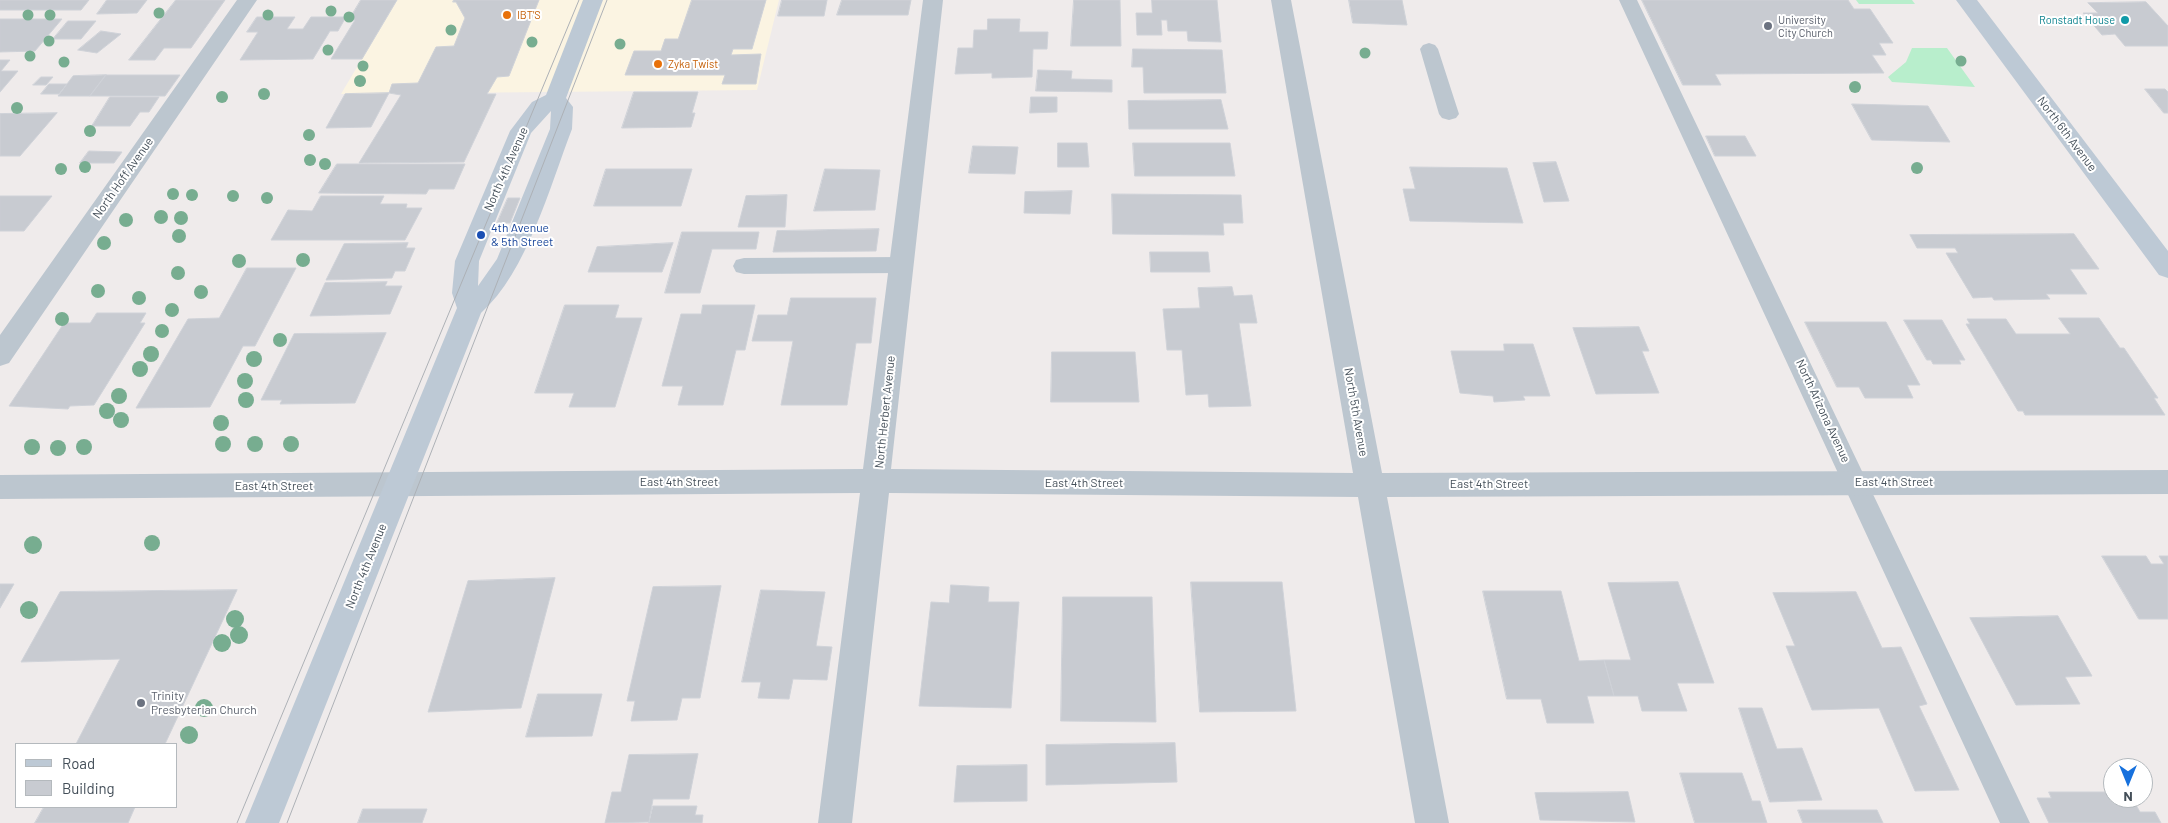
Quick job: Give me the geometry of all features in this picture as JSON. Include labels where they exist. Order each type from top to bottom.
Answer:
[{"type":"street","name":"North Hoff Avenue","points":[[0,356],[247,0]]},
{"type":"street","points":[[555,99],[593,0]]},
{"type":"street","name":"North Herbert Avenue","points":[[836,823],[933,0]]},
{"type":"street","name":"North 5th Avenue","points":[[1281,0],[1432,823]]},
{"type":"street","name":"North 6th Avenue","points":[[1966,0],[2168,269]]},
{"type":"street","name":"North 4th Avenue","points":[[262,823],[470,308],[487,293],[508,260],[561,129],[562,107],[555,99],[540,107],[521,131],[467,261],[464,293],[470,308]]},
{"type":"street","name":"East 4th Street","points":[[0,487],[877,481],[1370,485],[2168,482]]},
{"type":"lane","name":"North Arizona Avenue","points":[[1628,0],[1857,482],[2016,823]]},
{"type":"lane","points":[[1430,49],[1449,114]]},
{"type":"lane","points":[[744,266],[902,265]]},
{"type":"shaded area","points":[[397,0],[779,0],[757,90],[341,94]]},
{"type":"green space","points":[[1856,0],[1912,0],[1915,4],[1859,4]]},
{"type":"green space","points":[[1912,48],[1947,48],[1975,87],[1892,82],[1888,77],[1906,62]]},
{"type":"building","points":[[0,0],[89,0],[81,10],[0,10]]},
{"type":"building","points":[[107,0],[147,0],[137,13],[97,14]]},
{"type":"building","points":[[176,0],[225,0],[191,48],[164,48],[155,60],[129,60]]},
{"type":"building","points":[[361,0],[397,0],[362,59],[331,59],[355,20],[349,20]]},
{"type":"building","points":[[454,0],[539,0],[509,76],[497,77],[487,94],[496,94],[464,162],[359,163],[401,95],[389,93],[392,84],[418,83],[436,47],[454,46],[465,18],[456,2],[453,2]]},
{"type":"building","points":[[692,0],[766,0],[752,49],[733,49],[731,55],[761,54],[756,84],[722,84],[725,75],[625,75],[634,51],[661,51],[665,39],[678,39]]},
{"type":"building","points":[[782,0],[827,0],[824,16],[778,16]]},
{"type":"building","points":[[842,0],[911,0],[908,15],[837,15]]},
{"type":"building","points":[[1074,0],[1120,0],[1121,46],[1071,46]]},
{"type":"building","points":[[1152,0],[1217,0],[1221,42],[1188,41],[1187,31],[1168,31],[1167,20],[1161,20],[1162,35],[1137,35],[1136,13],[1152,13]]},
{"type":"building","points":[[1349,0],[1402,0],[1407,25],[1353,23]]},
{"type":"building","name":"University City Church","points":[[1642,0],[1848,0],[1854,9],[1870,9],[1893,43],[1879,43],[1886,55],[1872,55],[1884,73],[1715,74],[1721,85],[1683,85]]},
{"type":"building","name":"Ronstadt House","points":[[2146,2],[2168,26],[2168,46],[2125,46],[2115,34],[2102,35],[2083,13],[2098,13],[2088,3]]},
{"type":"building","points":[[257,17],[295,17],[287,29],[303,29],[311,17],[346,17],[338,31],[330,31],[313,59],[240,60],[258,32],[247,32]]},
{"type":"building","points":[[0,19],[62,19],[35,51],[0,52]]},
{"type":"building","points":[[988,19],[1020,19],[1019,32],[1048,32],[1047,49],[1033,49],[1032,77],[992,78],[992,73],[955,74],[958,48],[973,48],[974,30],[987,30]]},
{"type":"building","points":[[68,21],[96,21],[81,39],[53,39]]},
{"type":"building","points":[[101,31],[121,34],[97,53],[78,50]]},
{"type":"building","points":[[1133,49],[1222,50],[1226,93],[1144,93],[1143,67],[1132,67]]},
{"type":"building","points":[[0,60],[10,60],[1,71],[18,71],[0,92]]},
{"type":"building","points":[[1038,70],[1072,71],[1071,79],[1112,80],[1112,92],[1036,91]]},
{"type":"building","points":[[106,75],[180,75],[165,96],[90,96]]},
{"type":"building","points":[[106,75],[90,96],[58,96],[73,76]]},
{"type":"building","points":[[41,77],[53,77],[46,85],[33,85]]},
{"type":"building","points":[[49,84],[67,84],[59,94],[41,94]]},
{"type":"building","points":[[2145,89],[2165,89],[2168,92],[2168,113],[2164,113]]},
{"type":"building","points":[[634,92],[698,92],[692,113],[695,113],[691,127],[622,128]]},
{"type":"building","points":[[389,93],[371,127],[326,128],[345,94]]},
{"type":"building","points":[[110,97],[159,97],[149,112],[140,112],[130,126],[92,126]]},
{"type":"building","points":[[1031,97],[1057,97],[1057,112],[1030,113]]},
{"type":"building","points":[[1221,100],[1228,129],[1129,129],[1128,101]]},
{"type":"building","points":[[1852,104],[1928,106],[1950,142],[1872,140]]},
{"type":"building","points":[[57,113],[20,156],[0,156],[0,114]]},
{"type":"building","points":[[1706,136],[1745,136],[1756,156],[1715,156]]},
{"type":"building","points":[[1058,143],[1087,143],[1089,167],[1058,167]]},
{"type":"building","points":[[1133,143],[1230,143],[1235,176],[1135,176]]},
{"type":"building","points":[[973,146],[1018,147],[1015,174],[969,173]]},
{"type":"building","points":[[89,151],[122,152],[114,163],[80,163]]},
{"type":"building","points":[[1556,162],[1569,201],[1544,202],[1533,163]]},
{"type":"building","points":[[337,164],[465,164],[454,189],[429,189],[426,194],[319,193]]},
{"type":"building","points":[[1410,167],[1507,168],[1523,223],[1410,221],[1403,189],[1415,189]]},
{"type":"building","points":[[606,169],[692,169],[681,206],[594,206]]},
{"type":"building","points":[[825,169],[880,170],[875,210],[814,211]]},
{"type":"building","points":[[1072,191],[1070,214],[1024,213],[1025,192]]},
{"type":"building","points":[[1112,194],[1241,195],[1243,223],[1223,223],[1224,235],[1113,234]]},
{"type":"building","points":[[787,195],[785,227],[738,227],[746,196]]},
{"type":"building","points":[[0,196],[52,196],[24,231],[0,231]]},
{"type":"building","points":[[321,196],[384,196],[380,204],[407,204],[406,208],[422,208],[405,240],[271,240],[288,210],[312,211]]},
{"type":"building","points":[[508,198],[520,198],[510,223],[497,223]]},
{"type":"building","points":[[879,229],[876,251],[773,252],[777,231]]},
{"type":"building","points":[[682,232],[759,232],[756,249],[712,249],[700,293],[665,293]]},
{"type":"building","points":[[2074,234],[2099,269],[2070,269],[2087,294],[2046,294],[2050,299],[1994,300],[1992,297],[1973,298],[1946,253],[1958,253],[1955,248],[1917,248],[1910,235]]},
{"type":"building","points":[[408,243],[406,248],[415,248],[405,271],[395,271],[392,278],[326,280],[344,244]]},
{"type":"building","points":[[673,243],[662,272],[588,272],[597,247]]},
{"type":"building","points":[[1150,252],[1208,252],[1210,272],[1151,272]]},
{"type":"building","points":[[247,268],[296,268],[255,346],[243,346],[210,407],[136,408],[188,319],[219,318]]},
{"type":"building","points":[[387,282],[385,286],[402,286],[390,314],[310,316],[325,283]]},
{"type":"building","points":[[1232,287],[1234,296],[1252,295],[1257,323],[1239,323],[1251,406],[1209,407],[1208,394],[1186,395],[1182,350],[1167,350],[1163,309],[1200,308],[1198,288]]},
{"type":"building","points":[[791,298],[876,298],[871,343],[856,343],[847,405],[781,405],[793,341],[752,341],[758,315],[787,315]]},
{"type":"building","points":[[565,305],[619,305],[615,318],[642,318],[615,407],[569,407],[574,393],[535,393]]},
{"type":"building","points":[[703,305],[755,305],[745,350],[736,350],[723,405],[678,405],[683,386],[662,386],[681,314],[701,314]]},
{"type":"building","points":[[97,313],[146,313],[140,323],[145,323],[94,405],[70,406],[68,409],[9,406],[64,323],[90,323]]},
{"type":"building","points":[[2059,318],[2099,318],[2120,348],[2124,348],[2158,398],[2154,398],[2165,415],[2025,415],[2023,411],[2018,411],[1966,324],[1970,324],[1967,319],[2006,319],[2016,334],[2070,334]]},
{"type":"building","points":[[1904,320],[1942,320],[1965,360],[1959,360],[1961,364],[1933,364],[1931,360],[1927,360]]},
{"type":"building","points":[[1805,322],[1886,322],[1920,385],[1907,385],[1913,398],[1865,398],[1859,387],[1837,387]]},
{"type":"building","points":[[1639,327],[1649,351],[1642,351],[1659,393],[1596,394],[1573,328]]},
{"type":"building","points":[[386,333],[355,403],[280,404],[282,400],[261,400],[294,334]]},
{"type":"building","points":[[1504,344],[1533,344],[1550,396],[1523,396],[1525,400],[1494,402],[1493,396],[1460,393],[1451,351],[1504,351]]},
{"type":"building","points":[[1052,352],[1135,352],[1139,402],[1051,402]]},
{"type":"building","points":[[2102,556],[2146,556],[2151,564],[2164,564],[2159,556],[2168,556],[2168,619],[2139,619]]},
{"type":"building","points":[[555,578],[521,708],[428,712],[468,581]]},
{"type":"building","points":[[1191,582],[1282,582],[1296,711],[1200,712]]},
{"type":"building","points":[[1678,582],[1714,683],[1677,683],[1687,711],[1642,711],[1638,696],[1614,696],[1604,660],[1631,660],[1608,583]]},
{"type":"building","points":[[0,584],[14,584],[0,608]]},
{"type":"building","points":[[951,585],[989,587],[988,602],[1019,602],[1011,708],[919,706],[931,602],[949,603]]},
{"type":"building","points":[[721,586],[700,698],[682,698],[677,720],[631,721],[635,701],[627,701],[653,587]]},
{"type":"building","name":"Trinity Presbyterian Church","points":[[237,590],[165,743],[77,743],[120,659],[21,662],[60,592]]},
{"type":"building","points":[[761,590],[825,592],[816,646],[832,647],[827,680],[793,679],[789,699],[758,698],[761,682],[742,682]]},
{"type":"building","points":[[1483,591],[1561,591],[1579,661],[1604,660],[1614,696],[1587,696],[1594,723],[1547,723],[1541,699],[1507,699]]},
{"type":"building","points":[[1856,592],[1882,648],[1901,647],[1927,704],[1919,706],[1959,790],[1915,791],[1879,708],[1812,710],[1786,646],[1795,646],[1773,593]]},
{"type":"building","points":[[1063,597],[1152,597],[1156,722],[1061,721]]},
{"type":"building","points":[[2058,616],[2092,676],[2065,677],[2080,704],[2016,705],[1970,618]]},
{"type":"building","points":[[538,694],[602,694],[592,736],[526,737]]},
{"type":"building","points":[[1739,708],[1762,708],[1777,749],[1802,748],[1822,800],[1770,802]]},
{"type":"building","points":[[1175,743],[1177,782],[1046,785],[1046,745]]},
{"type":"building","points":[[698,754],[689,799],[653,799],[649,822],[605,823],[612,792],[621,792],[629,755]]},
{"type":"building","points":[[1027,765],[1027,801],[954,802],[957,766]]},
{"type":"building","points":[[1680,773],[1742,773],[1752,801],[1760,801],[1767,823],[1695,823]]},
{"type":"building","points":[[1628,792],[1635,822],[1540,820],[1535,793]]},
{"type":"building","points":[[2049,792],[2103,792],[2103,808],[2138,808],[2140,812],[2155,812],[2161,823],[2049,823],[2037,798],[2051,798]]},
{"type":"building","points":[[653,806],[697,806],[695,815],[703,815],[702,823],[649,823]]},
{"type":"building","points":[[43,808],[135,808],[128,823],[35,823]]},
{"type":"building","points":[[363,809],[427,809],[422,823],[358,823]]},
{"type":"building","points":[[1798,810],[1877,810],[1883,823],[1803,823]]},
{"type":"tram line","points":[[237,823],[579,0]]},
{"type":"tram line","points":[[287,823],[607,0]]},
{"type":"place","name":"IBT'S","points":[[507,15]]},
{"type":"place","name":"Ronstadt House","points":[[2125,20]]},
{"type":"place","name":"University City Church","points":[[1768,26]]},
{"type":"place","name":"Zyka Twist","points":[[658,64]]},
{"type":"place","name":"4th Avenue & 5th Street","points":[[481,235]]},
{"type":"place","name":"Trinity Presbyterian Church","points":[[141,703]]}]
